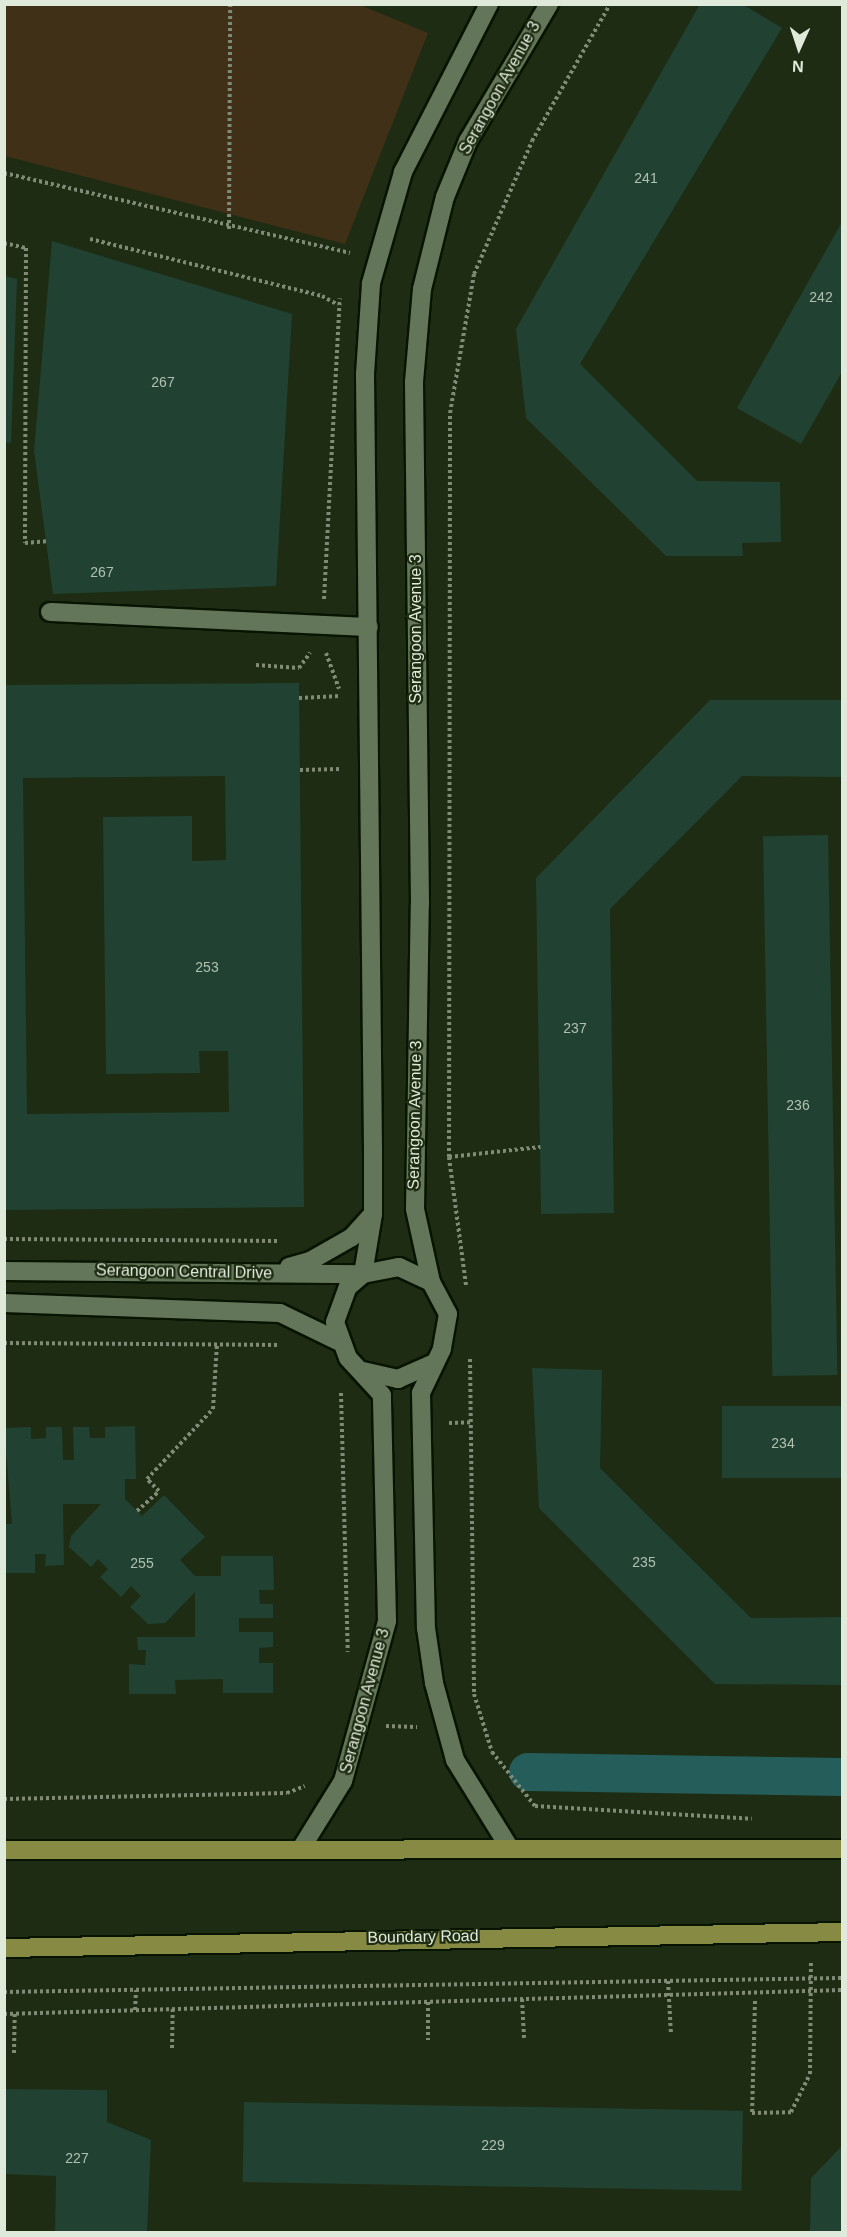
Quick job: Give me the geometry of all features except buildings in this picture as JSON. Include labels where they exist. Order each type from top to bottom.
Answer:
[{"type":"main road","points":[[4,1850],[302,1847],[843,1849]]},
{"type":"main road","name":"Boundary Road","points":[[4,1948],[843,1932]]},
{"type":"street","points":[[4,1303],[280,1313],[338,1341],[338,1304],[363,1274],[373,1214],[365,374],[371,283],[403,172],[489,4]]},
{"type":"street","name":"Serangoon Avenue 3","points":[[509,1848],[455,1760],[426,1628],[421,1393],[431,1364],[442,1349],[448,1323],[442,1297],[431,1282],[414,1209],[420,903],[414,382],[422,289],[445,197],[468,141],[549,4]]},
{"type":"street","points":[[50,612],[323,621],[369,627]]},
{"type":"street","points":[[264,1273],[310,1262],[352,1237],[373,1214]]},
{"type":"street","points":[[363,1274],[399,1267],[431,1282]]},
{"type":"street","name":"Serangoon Central Drive","points":[[4,1271],[363,1274]]},
{"type":"street","name":"Serangoon Avenue 3","points":[[302,1847],[343,1781],[387,1621],[382,1395],[338,1341]]},
{"type":"street","points":[[361,1370],[398,1379],[431,1364]]},
{"type":"path","points":[[229,228],[230,4]]},
{"type":"path","points":[[467,1297],[449,1156],[454,641],[450,413],[474,274],[532,141],[610,4]]},
{"type":"path","points":[[4,174],[229,228],[350,254]]},
{"type":"path","points":[[90,239],[322,296],[338,306],[321,639],[341,696],[341,706]]},
{"type":"path","points":[[4,243],[26,249],[25,543],[46,541]]},
{"type":"path","points":[[256,665],[298,668]]},
{"type":"path","points":[[299,698],[341,696]]},
{"type":"path","points":[[342,759],[342,781]]},
{"type":"path","points":[[300,770],[342,769]]},
{"type":"path","points":[[449,1156],[540,1147]]},
{"type":"path","points":[[4,1239],[291,1241]]},
{"type":"path","points":[[4,1343],[285,1345]]},
{"type":"path","points":[[136,1511],[159,1491],[147,1479],[213,1409],[217,1344]]},
{"type":"path","points":[[470,1355],[474,1694],[484,1731],[511,1782],[536,1806],[760,1819]]},
{"type":"path","points":[[341,1380],[348,1660]]},
{"type":"path","points":[[358,1726],[446,1727],[484,1731]]},
{"type":"path","points":[[4,1799],[287,1793],[309,1780]]},
{"type":"path","points":[[4,1992],[843,1978]]},
{"type":"path","points":[[668,1981],[671,2035]]},
{"type":"path","points":[[135,2010],[136,1990]]},
{"type":"path","points":[[755,2001],[752,2114],[791,2112],[810,2074],[811,1990]]},
{"type":"path","points":[[4,2014],[843,1990]]},
{"type":"path","points":[[522,1999],[524,2038]]},
{"type":"path","points":[[428,2002],[428,2040]]},
{"type":"path","points":[[172,2048],[173,2009]]},
{"type":"path","points":[[14,2053],[15,2014]]},
{"type":"shaded area","points":[[4,5],[360,5],[428,33],[345,244],[5,156]]},
{"type":"waterway","points":[[528,1772],[842,1777]]}]
